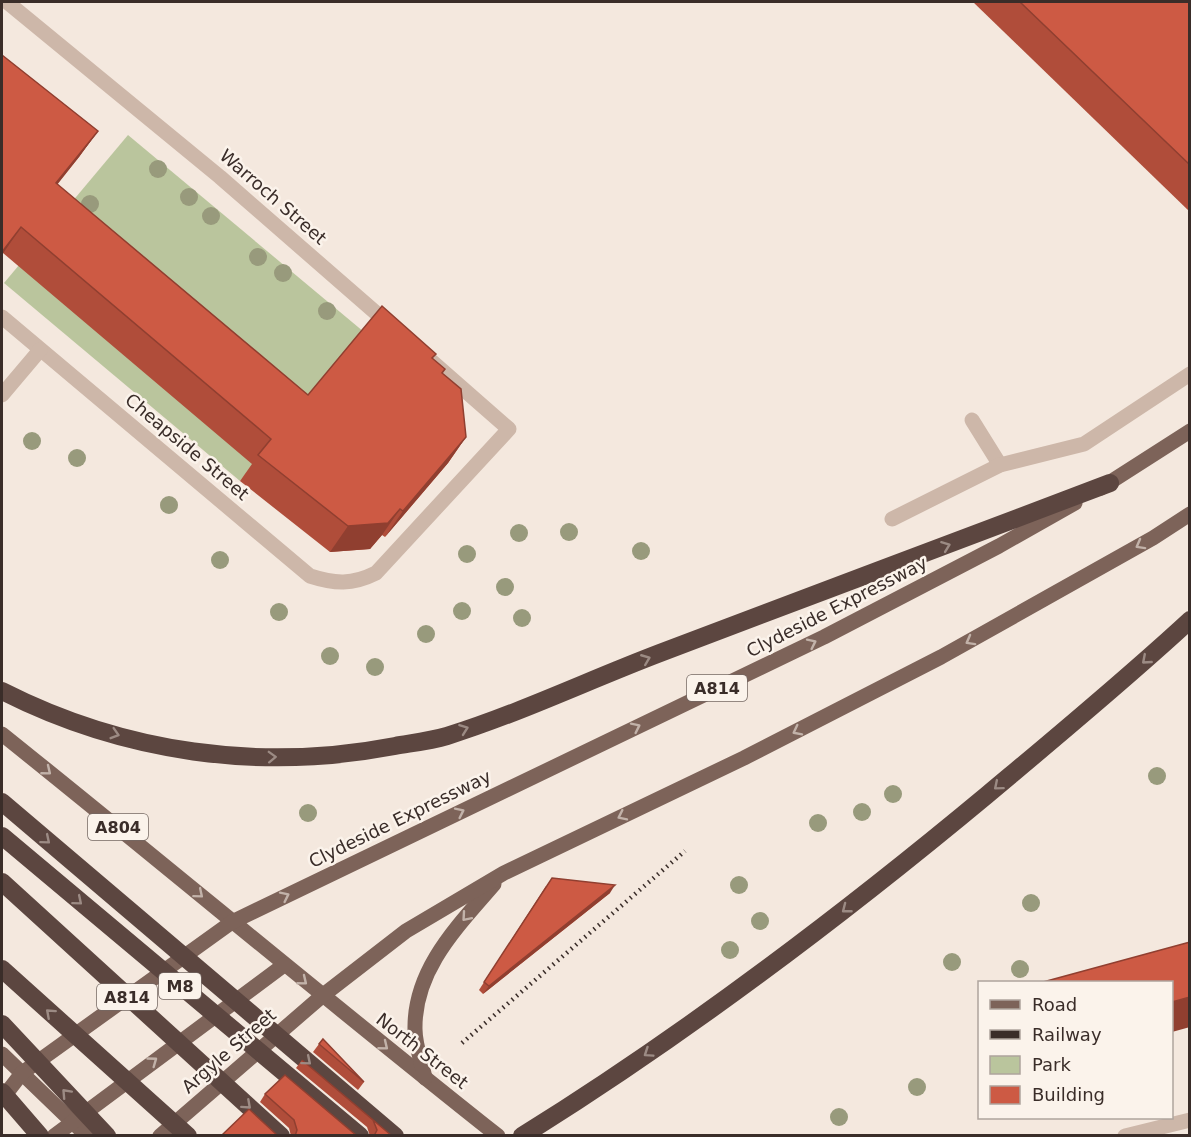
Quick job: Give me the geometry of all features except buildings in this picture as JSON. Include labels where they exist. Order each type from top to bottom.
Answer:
[{"type":"highway","points":[[2,690],[44,711],[85,725],[135,740],[214,756],[316,756],[368,751],[444,737],[1110,483]]},
{"type":"highway","points":[[522,1136],[668,1040],[811,937],[1050,742],[1190,620]]},
{"type":"highway","points":[[2,802],[395,1136]]},
{"type":"highway","name":"M8","points":[[2,836],[360,1136]]},
{"type":"highway","name":"M8","points":[[2,882],[281,1136]]},
{"type":"highway","points":[[2,969],[188,1136]]},
{"type":"highway","points":[[2,1024],[106,1136]]},
{"type":"highway","points":[[2,1092],[40,1136]]},
{"type":"main road","name":"Clydeside Expressway","points":[[232,922],[824,637],[999,546],[1110,483],[1190,431]]},
{"type":"main road","points":[[322,996],[406,931],[504,873],[744,758],[884,687],[1153,538],[1190,514]]},
{"type":"main road","name":"A804","points":[[2,734],[322,996]]},
{"type":"main road","points":[[425,1078],[415,1030],[417,1000],[428,970],[451,933],[504,873]]},
{"type":"main road","name":"A814","points":[[2,1099],[22,1073],[232,922]]},
{"type":"main road","points":[[54,1136],[72,1120],[284,965]]},
{"type":"main road","name":"North Street","points":[[322,996],[498,1136]]},
{"type":"main road","name":"Argyle Street","points":[[160,1136],[322,996]]},
{"type":"main road","points":[[2,1054],[87,1136]]},
{"type":"street","name":"Warroch Street","points":[[7,2],[220,177],[400,334]]},
{"type":"street","name":"Cheapside Street","points":[[2,317],[310,576],[331,583],[357,582],[376,573],[509,429],[418,350]]},
{"type":"street","points":[[2,395],[40,350]]},
{"type":"street","points":[[892,519],[1000,465],[1084,444],[1190,374]]},
{"type":"street","points":[[972,420],[1000,465]]},
{"type":"street","points":[[1125,1136],[1190,1120]]},
{"type":"green space","points":[[128,135],[364,332],[240,481],[4,283]]},
{"type":"railway","points":[[462,1043],[685,851]]}]
